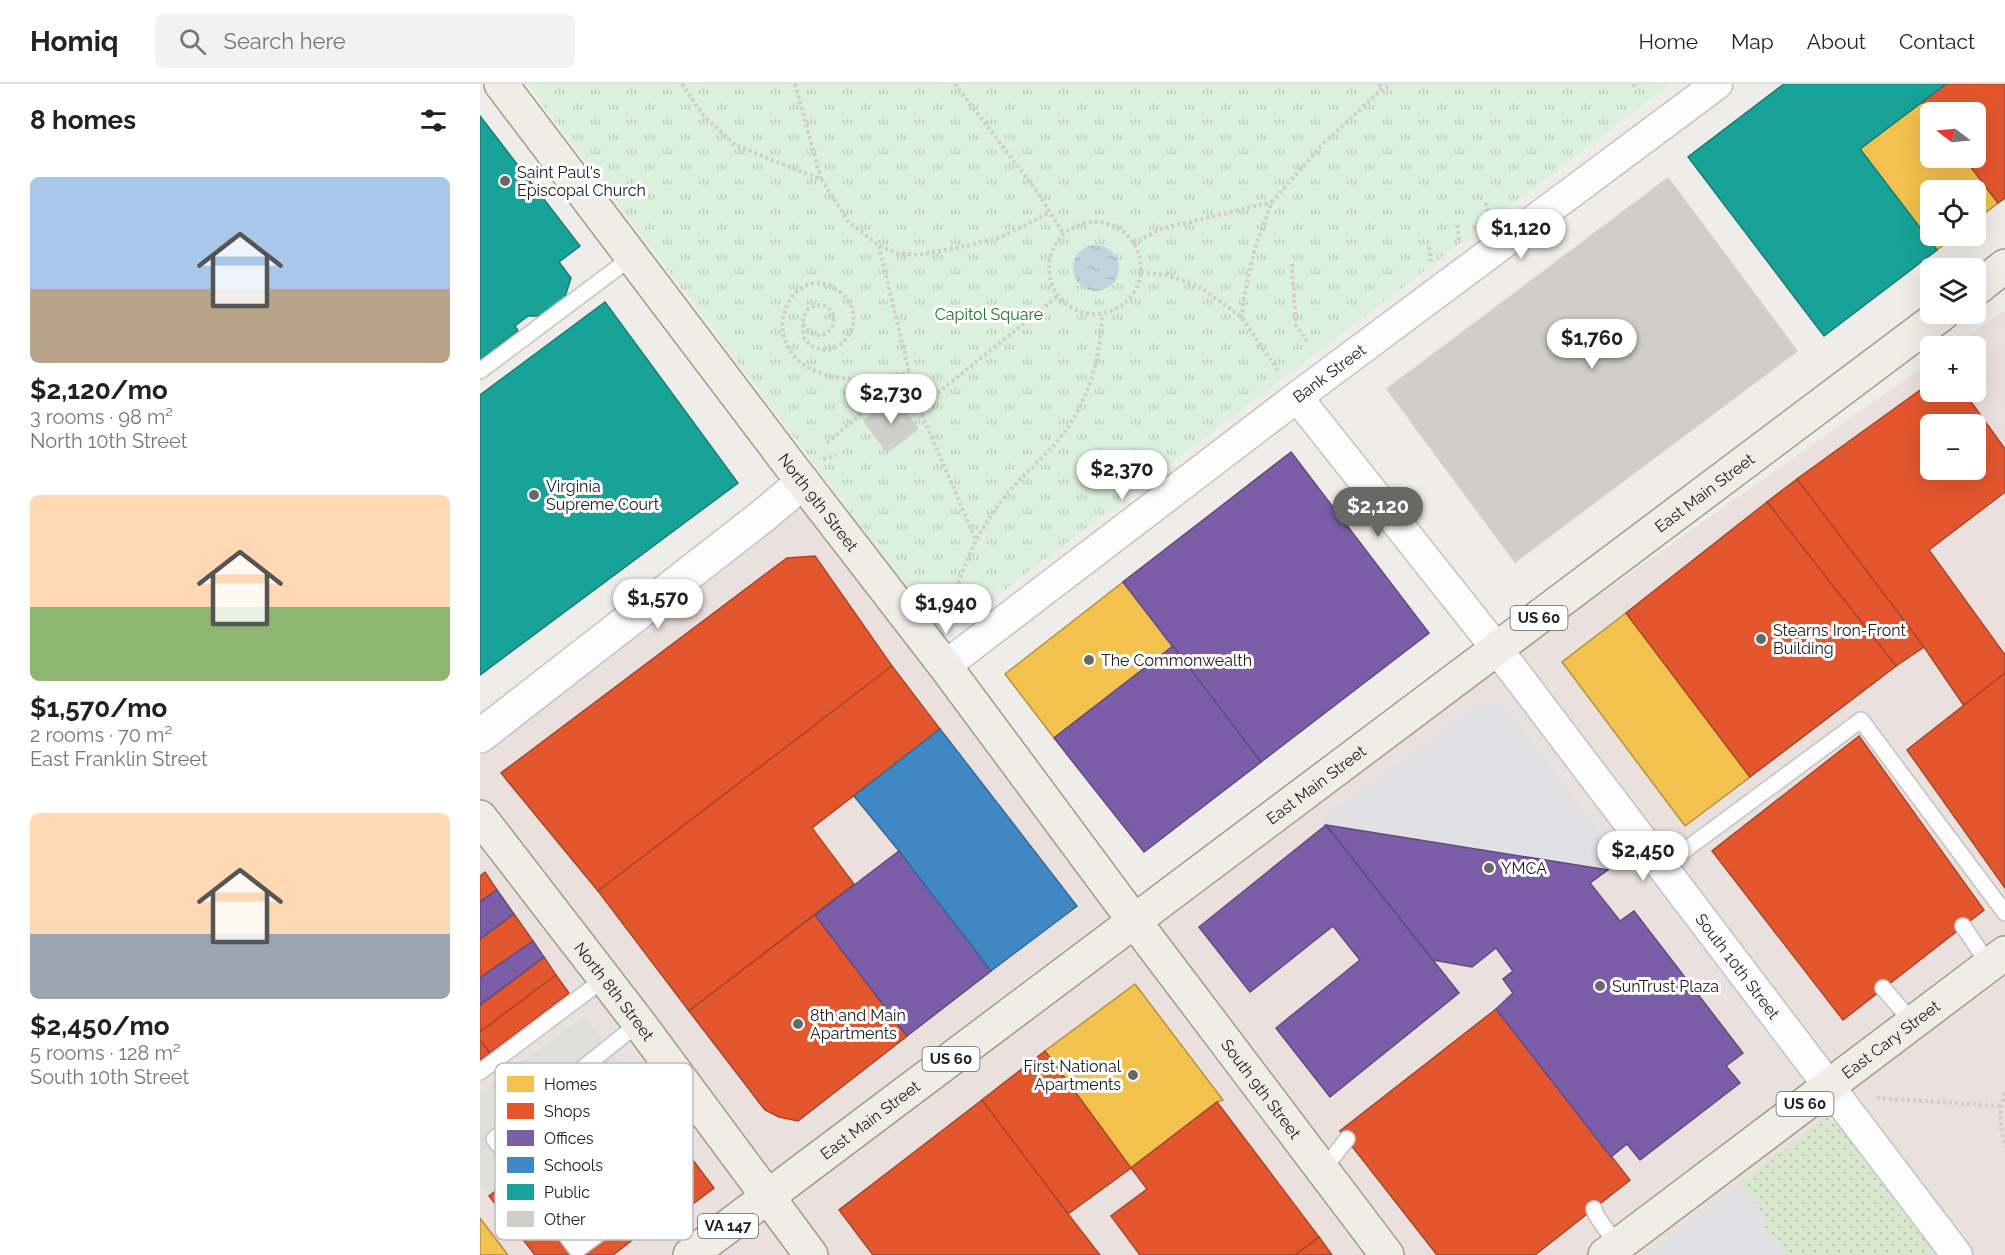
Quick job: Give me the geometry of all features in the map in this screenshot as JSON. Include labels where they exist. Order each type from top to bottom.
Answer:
[{"type":"main road","name":"North 9th Street","points":[[501,84],[945,666],[1135,922]]},
{"type":"main road","points":[[1986,281],[2005,266]]},
{"type":"main road","name":"East Main Street","points":[[690,1255],[1929,324]]},
{"type":"main road","name":"North 8th Street","points":[[480,817],[668,1063]]},
{"type":"main road","name":"South 9th Street","points":[[1135,922],[1387,1255]]},
{"type":"main road","name":"East Cary Street","points":[[1611,1250],[1997,959]]},
{"type":"main road","name":"North 8th Street","points":[[693,1096],[811,1255]]},
{"type":"street","name":"Bank Street","points":[[945,666],[1297,397],[1717,84]]},
{"type":"street","name":"South 10th Street","points":[[1297,397],[1497,649],[1957,1255]]},
{"type":"street","points":[[480,736],[764,515],[803,482]]},
{"type":"lane","points":[[480,371],[632,257]]},
{"type":"lane","points":[[1662,867],[1837,746],[1861,720],[2005,913]]},
{"type":"lane","points":[[1963,926],[1997,959]]},
{"type":"lane","points":[[480,1072],[604,979]]},
{"type":"lane","points":[[1883,988],[1913,1023]]},
{"type":"lane","points":[[589,1063],[639,1023]]},
{"type":"lane","points":[[1323,1170],[1347,1139]]},
{"type":"lane","points":[[1594,1209],[1611,1250]]},
{"type":"lane","points":[[569,1240],[577,1251],[591,1240]]},
{"type":"path","points":[[682,84],[702,114],[735,145],[822,180]]},
{"type":"path","points":[[795,84],[822,180],[848,221],[879,246],[898,253],[918,255],[945,251],[998,237],[1049,212]]},
{"type":"path","points":[[955,84],[1038,193],[1064,235]]},
{"type":"path","points":[[1378,84],[1382,89]]},
{"type":"path","points":[[1242,318],[1243,302],[1255,248],[1272,202],[1320,147],[1382,89],[1391,84]]},
{"type":"path","points":[[1133,243],[1161,229],[1272,202]]},
{"type":"path","points":[[1101,222],[1125,233],[1133,243],[1141,262],[1137,287],[1129,300],[1117,309],[1102,314],[1077,311],[1067,305],[1058,296],[1049,271],[1055,245],[1064,235],[1074,227],[1101,222]]},
{"type":"path","points":[[879,246],[919,408],[976,540]]},
{"type":"path","points":[[1292,264],[1296,325],[1307,341]]},
{"type":"path","points":[[1141,272],[1167,275],[1198,286],[1242,318],[1268,357]]},
{"type":"path","points":[[804,324],[809,333],[823,335],[831,328],[833,314],[826,306],[821,304],[811,306],[804,314],[803,336],[812,347],[823,350],[834,349],[845,341],[852,328],[854,315],[850,304],[836,290],[826,286],[809,285],[793,295],[783,312],[782,325],[783,337],[792,352],[807,365],[833,377],[852,379],[909,373]]},
{"type":"path","points":[[919,408],[1058,296]]},
{"type":"path","points":[[951,606],[962,568],[1001,500],[1053,446],[1082,405],[1098,353],[1102,314]]},
{"type":"path","points":[[827,443],[909,373]]},
{"type":"path","points":[[2005,1093],[2000,1106],[2000,1127],[2005,1147]]},
{"type":"path","points":[[1877,1098],[2000,1106]]},
{"type":"shaded area","points":[[2005,310],[2005,1255],[480,1255],[480,732],[803,482],[1135,922],[1920,369],[1920,402],[1986,402],[1986,336],[1967,336]]},
{"type":"shaded area","points":[[1489,703],[1500,704],[1508,710],[1619,859],[1608,870],[1326,825],[1321,820],[1478,706]]},
{"type":"shaded area","points":[[585,1016],[620,1063],[522,1063]]},
{"type":"shaded area","points":[[495,1083],[495,1192],[489,1196],[480,1184],[480,1094]]},
{"type":"shaded area","points":[[1741,1183],[1766,1217],[1764,1234],[1776,1239],[1786,1255],[1647,1255]]},
{"type":"green space","name":"Capitol Square","points":[[527,84],[1670,84],[944,636]]},
{"type":"green space","points":[[1831,1113],[1936,1255],[1786,1255],[1776,1239],[1764,1234],[1741,1183]]},
{"type":"water","points":[[1096,245],[1112,252],[1119,268],[1112,284],[1096,291],[1080,284],[1073,268],[1080,252]]},
{"type":"building: Homes","points":[[1920,104],[1920,168],[1972,168],[1981,180],[1920,180],[1920,228],[1860,149]]},
{"type":"building: Homes","points":[[1986,187],[1998,203],[1986,212]]},
{"type":"building: Homes","name":"The Commonwealth","points":[[1123,582],[1173,646],[1054,738],[1005,674]]},
{"type":"building: Homes","points":[[1626,613],[1750,777],[1685,826],[1562,662]]},
{"type":"building: Homes","name":"First National Apartments","points":[[1135,984],[1223,1100],[1217,1102],[1131,1168],[1045,1051]]},
{"type":"building: Homes","points":[[480,1218],[508,1255],[480,1255]]},
{"type":"building: Shops","points":[[1946,84],[2005,84],[2005,198],[1998,203],[1986,187],[1986,180],[1981,180],[1972,168],[1986,168],[1986,102],[1922,102]]},
{"type":"building: Shops","points":[[1920,390],[1920,402],[1971,402],[1980,414],[1920,414],[1920,480],[1986,480],[1986,423],[2005,449],[2005,492],[1929,550],[2005,655],[2005,673],[1964,706],[1924,647],[1797,479]]},
{"type":"building: Shops","points":[[1797,479],[1924,647],[1896,666],[1767,502]]},
{"type":"building: Shops","name":"Stearns Iron-Front Building","points":[[1767,502],[1896,666],[1750,777],[1626,613]]},
{"type":"building: Shops","points":[[815,556],[892,666],[598,891],[501,773],[787,558]]},
{"type":"building: Shops","points":[[892,666],[940,729],[812,828],[854,884],[689,1011],[598,891]]},
{"type":"building: Shops","points":[[2005,673],[2005,888],[1907,750]]},
{"type":"building: Shops","points":[[1859,736],[1984,910],[1843,1020],[1712,851]]},
{"type":"building: Shops","points":[[485,872],[497,890],[480,902],[480,876]]},
{"type":"building: Shops","points":[[514,914],[533,941],[480,978],[480,939]]},
{"type":"building: Shops","name":"8th and Main Apartments","points":[[815,915],[907,1036],[798,1121],[779,1117],[765,1110],[689,1011]]},
{"type":"building: Shops","points":[[544,957],[556,975],[480,1032],[480,1005]]},
{"type":"building: Shops","points":[[556,975],[569,993],[490,1053],[480,1040],[480,1032]]},
{"type":"building: Shops","points":[[1496,1009],[1630,1180],[1535,1255],[1437,1255],[1340,1131]]},
{"type":"building: Shops","points":[[480,1040],[490,1053],[480,1060]]},
{"type":"building: Shops","points":[[1045,1051],[1131,1168],[1068,1214],[982,1100]]},
{"type":"building: Shops","points":[[982,1100],[1100,1255],[873,1255],[839,1210]]},
{"type":"building: Shops","points":[[1217,1102],[1319,1237],[1295,1255],[1140,1255],[1111,1216],[1147,1189],[1131,1168]]},
{"type":"building: Shops","points":[[693,1160],[714,1188],[693,1204]]},
{"type":"building: Shops","points":[[495,1192],[495,1204],[489,1196]]},
{"type":"building: Shops","points":[[1319,1237],[1332,1255],[1295,1255]]},
{"type":"building: Shops","points":[[523,1240],[632,1240],[613,1255],[535,1255]]},
{"type":"building: Offices","points":[[1291,452],[1429,633],[1261,762],[1123,582]]},
{"type":"building: Offices","points":[[1173,646],[1261,762],[1144,852],[1054,738]]},
{"type":"building: Offices","points":[[1326,825],[1459,993],[1330,1097],[1276,1028],[1360,960],[1333,926],[1250,992],[1199,927]]},
{"type":"building: Offices","name":"SunTrust Plaza","points":[[1326,825],[1608,870],[1590,883],[1620,921],[1634,911],[1743,1053],[1726,1066],[1740,1083],[1640,1160],[1627,1144],[1611,1157],[1496,1009],[1513,993],[1503,979],[1513,971],[1496,948],[1472,967],[1433,960]]},
{"type":"building: Offices","points":[[899,851],[991,971],[907,1036],[815,915]]},
{"type":"building: Offices","points":[[497,890],[514,914],[480,939],[480,902]]},
{"type":"building: Offices","points":[[533,941],[544,957],[480,1005],[480,978]]},
{"type":"building: Schools","points":[[940,729],[1077,906],[991,971],[854,796]]},
{"type":"building: Public","points":[[1784,84],[1946,84],[1860,149],[1920,228],[1920,246],[1934,246],[1937,250],[1926,258],[1920,258],[1920,263],[1824,336],[1688,157]]},
{"type":"building: Public","name":"Saint Paul's Episcopal Church","points":[[480,116],[580,246],[559,262],[571,278],[564,300],[544,316],[528,316],[515,326],[518,331],[480,360]]},
{"type":"building: Public","points":[[605,302],[738,483],[480,675],[480,395]]},
{"type":"building: Other","points":[[1668,178],[1797,351],[1515,562],[1387,389]]},
{"type":"building: Other","points":[[895,398],[918,429],[887,452],[864,421]]},
{"type":"place","name":"Saint Paul's Episcopal Church","points":[[505,181]]},
{"type":"place","name":"Virginia Supreme Court","points":[[534,495]]},
{"type":"place","name":"Stearns Iron-Front Building","points":[[1761,639]]},
{"type":"place","name":"The Commonwealth","points":[[1089,660]]},
{"type":"place","name":"YMCA","points":[[1489,868]]},
{"type":"place","name":"SunTrust Plaza","points":[[1600,986]]},
{"type":"place","name":"8th and Main Apartments","points":[[798,1024]]},
{"type":"place","name":"First National Apartments","points":[[1133,1075]]}]
